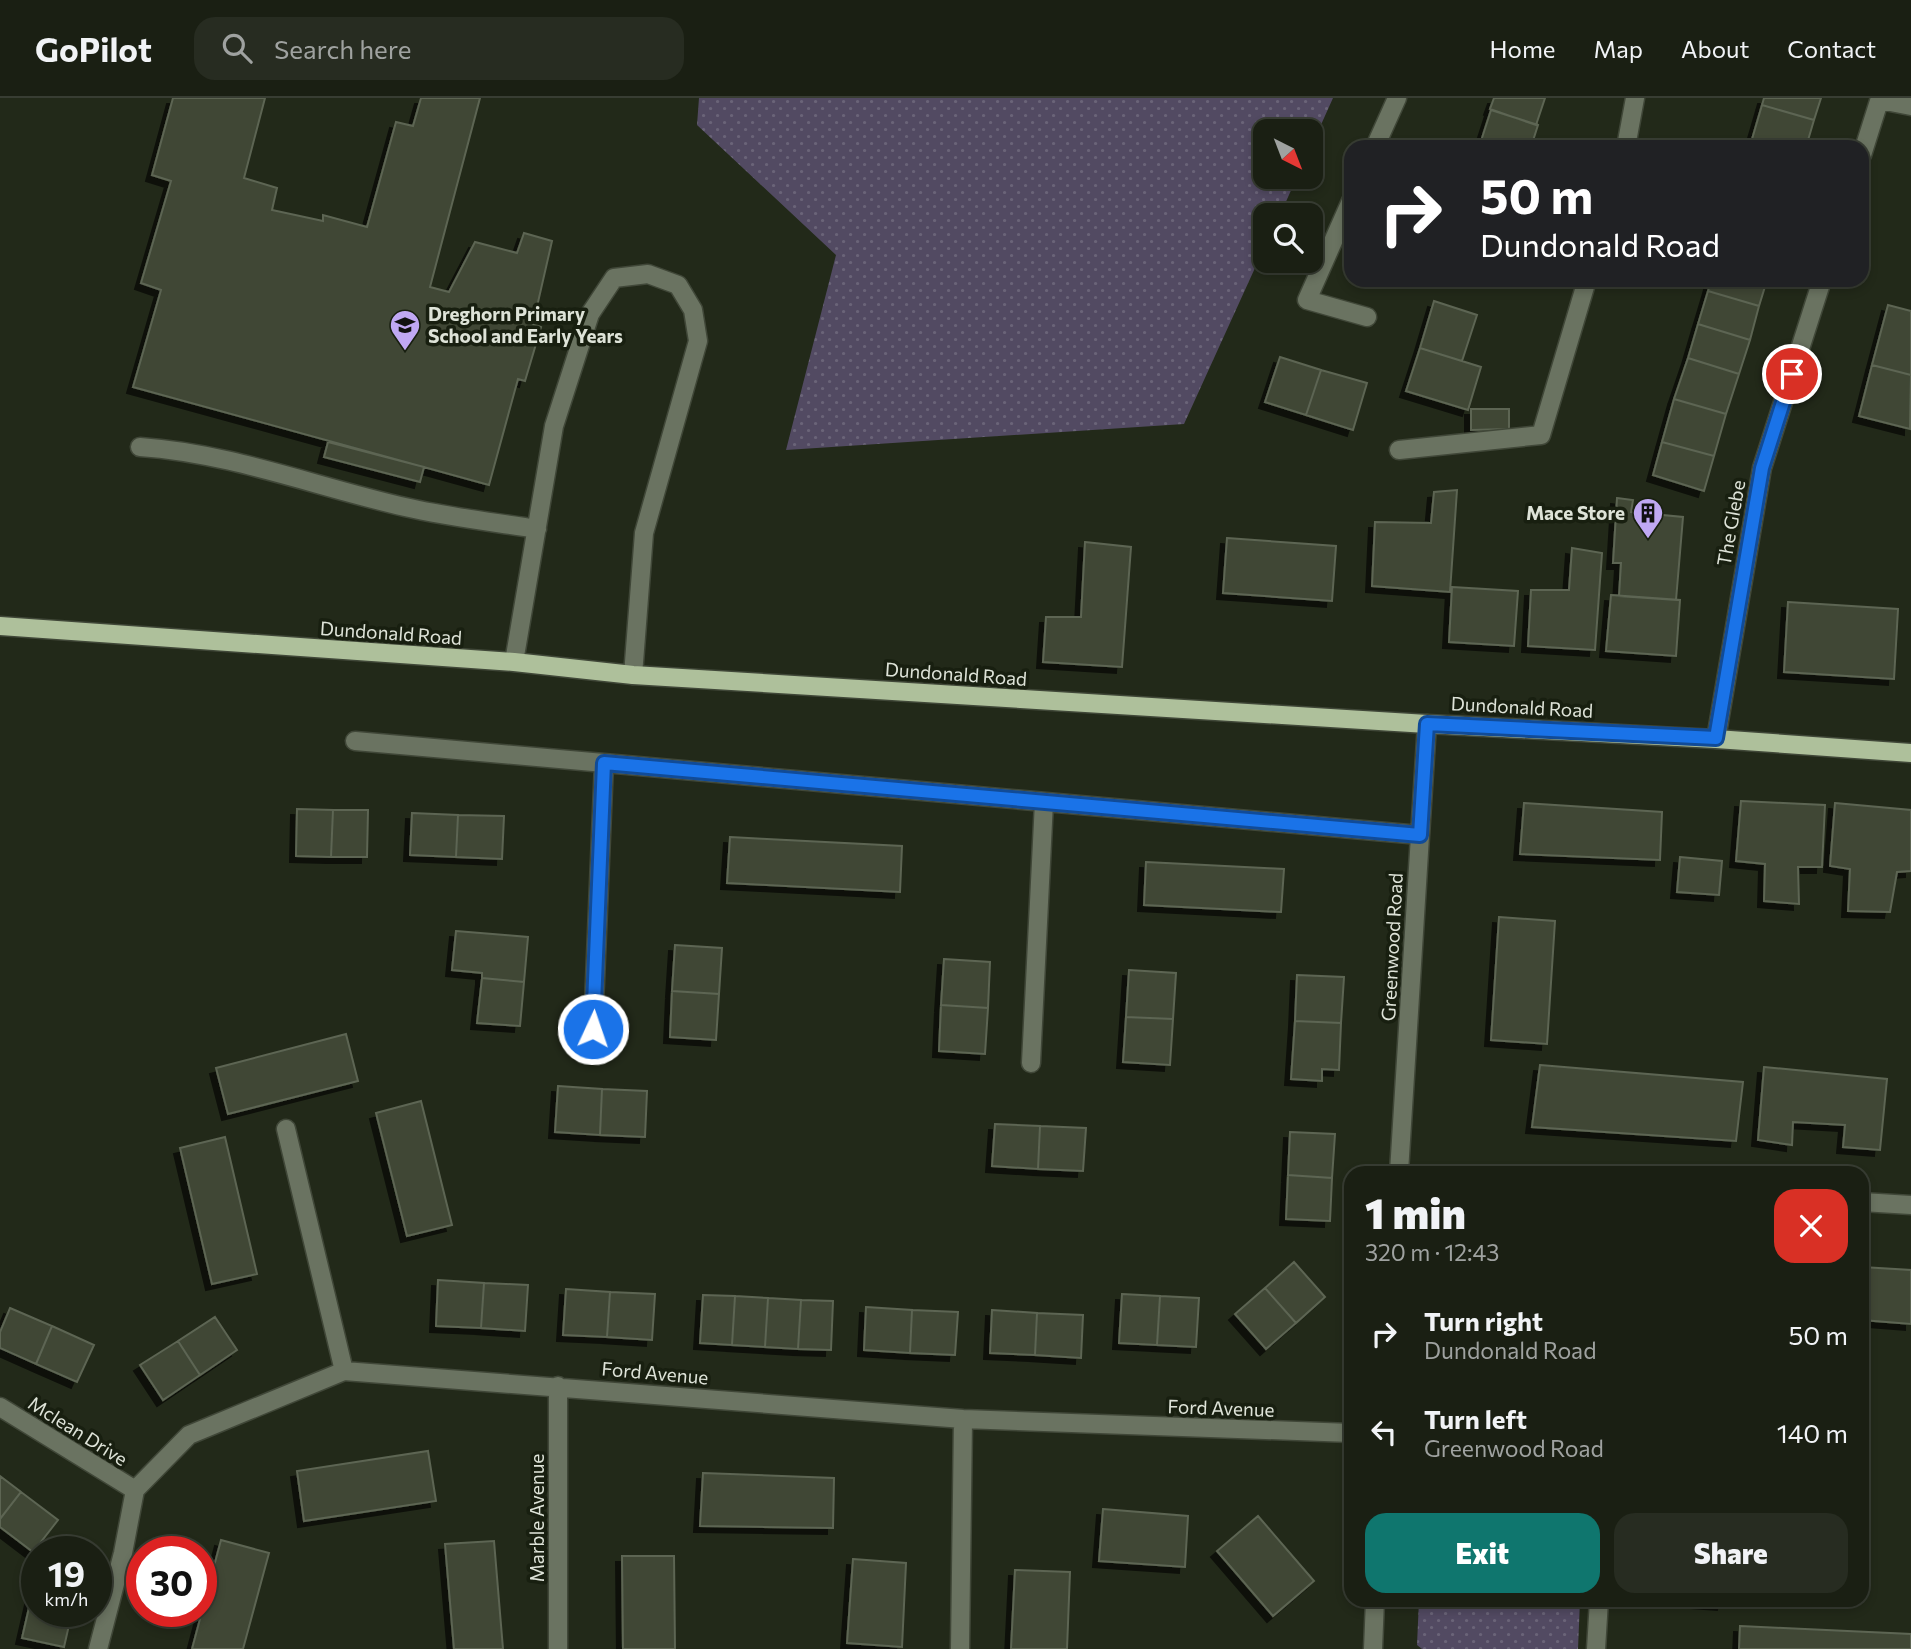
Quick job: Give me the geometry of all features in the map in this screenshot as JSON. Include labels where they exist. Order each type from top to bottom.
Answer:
[{"type":"main road","name":"Dundonald Road","points":[[0,626],[514,662],[633,675],[1427,724],[1716,738],[1911,753]]},
{"type":"street","points":[[1378,140],[1397,98]]},
{"type":"street","points":[[1627,140],[1635,98]]},
{"type":"street","points":[[1867,140],[1880,99],[1911,106]]},
{"type":"street","points":[[1344,217],[1307,300],[1367,317]]},
{"type":"street","points":[[514,662],[554,426],[590,314],[614,278],[648,274],[678,285],[693,310],[698,341],[644,533],[633,675]]},
{"type":"street","points":[[1399,450],[1542,435],[1585,287]]},
{"type":"street","name":"The Glebe","points":[[1716,738],[1762,468],[1820,287]]},
{"type":"street","points":[[140,447],[210,456],[407,508],[537,529]]},
{"type":"street","name":"Greenwood Road","points":[[1399,1166],[1427,724]]},
{"type":"street","points":[[355,741],[1420,835]]},
{"type":"street","points":[[593,1029],[604,763]]},
{"type":"street","points":[[1031,1063],[1044,802]]},
{"type":"street","points":[[286,1129],[344,1371]]},
{"type":"street","points":[[1869,1202],[1911,1205]]},
{"type":"street","name":"Ford Avenue","points":[[135,1490],[189,1435],[344,1371],[963,1419],[1344,1433]]},
{"type":"street","name":"Marble Avenue","points":[[558,1386],[558,1649]]},
{"type":"street","name":"Mclean Drive","points":[[0,1407],[135,1490]]},
{"type":"street","points":[[960,1649],[963,1419]]},
{"type":"street","points":[[98,1649],[124,1553],[135,1490]]},
{"type":"street","points":[[1373,1649],[1375,1607]]},
{"type":"street","points":[[1597,1649],[1599,1607]]},
{"type":"shaded area","points":[[699,98],[1333,98],[1323,120],[1253,119],[1253,189],[1292,189],[1285,203],[1253,203],[1253,272],[1184,424],[786,450],[836,255],[697,125]]},
{"type":"shaded area","points":[[1419,1607],[1580,1607],[1578,1649],[1422,1649],[1417,1645]]},
{"type":"building","points":[[173,98],[265,98],[244,178],[277,188],[272,210],[323,221],[323,215],[367,227],[396,122],[413,126],[421,98],[480,98],[430,287],[449,292],[475,242],[517,253],[524,233],[552,241],[533,324],[541,327],[525,381],[518,379],[489,485],[133,387],[161,290],[141,283],[171,181],[152,175]]},
{"type":"building","points":[[1494,98],[1545,98],[1536,125],[1490,109]]},
{"type":"building","points":[[1764,98],[1821,98],[1814,120],[1762,105]]},
{"type":"building","points":[[1762,105],[1814,120],[1808,140],[1752,140]]},
{"type":"building","points":[[1491,110],[1538,125],[1533,140],[1481,140]]},
{"type":"building","points":[[1709,287],[1765,287],[1759,306],[1708,291]]},
{"type":"building","points":[[1708,291],[1759,306],[1750,340],[1698,324]]},
{"type":"building","points":[[1434,301],[1477,315],[1462,361],[1420,348]]},
{"type":"building","points":[[1888,305],[1911,311],[1911,375],[1872,365]]},
{"type":"building","points":[[1698,324],[1750,340],[1739,374],[1688,358]]},
{"type":"building","points":[[1420,348],[1481,367],[1468,410],[1406,391]]},
{"type":"building","points":[[1280,357],[1321,370],[1306,415],[1265,402]]},
{"type":"building","points":[[1688,358],[1739,374],[1726,414],[1674,399]]},
{"type":"building","points":[[1872,365],[1911,375],[1910,429],[1859,416]]},
{"type":"building","points":[[1321,370],[1367,383],[1353,430],[1306,415]]},
{"type":"building","points":[[1674,399],[1726,414],[1714,456],[1662,442]]},
{"type":"building","points":[[1471,409],[1509,409],[1509,429],[1471,430]]},
{"type":"building","points":[[328,442],[424,467],[420,482],[324,457]]},
{"type":"building","points":[[1662,442],[1714,456],[1704,491],[1653,475]]},
{"type":"building","points":[[1457,490],[1450,592],[1372,586],[1375,522],[1431,523],[1434,492]]},
{"type":"building","name":"Mace Store","points":[[1617,498],[1633,500],[1631,512],[1683,517],[1676,600],[1619,596],[1621,563],[1613,563]]},
{"type":"building","points":[[1227,538],[1336,546],[1332,601],[1223,593]]},
{"type":"building","points":[[1085,542],[1131,547],[1122,667],[1043,662],[1046,617],[1081,617]]},
{"type":"building","points":[[1572,548],[1602,553],[1595,650],[1528,646],[1531,590],[1569,590]]},
{"type":"building","points":[[1452,587],[1518,591],[1514,646],[1449,642]]},
{"type":"building","points":[[1611,595],[1680,600],[1676,656],[1606,651]]},
{"type":"building","points":[[1788,602],[1898,609],[1894,679],[1784,672]]},
{"type":"building","points":[[1741,801],[1825,805],[1822,867],[1798,867],[1799,904],[1764,901],[1765,864],[1736,861]]},
{"type":"building","points":[[1524,803],[1662,812],[1660,860],[1520,854]]},
{"type":"building","points":[[1835,803],[1911,810],[1911,871],[1897,872],[1890,912],[1848,911],[1850,869],[1830,866]]},
{"type":"building","points":[[297,809],[333,810],[331,857],[296,856]]},
{"type":"building","points":[[333,810],[368,810],[367,857],[331,857]]},
{"type":"building","points":[[412,813],[458,815],[456,857],[410,855]]},
{"type":"building","points":[[458,815],[504,816],[502,859],[456,857]]},
{"type":"building","points":[[730,837],[902,846],[900,892],[727,883]]},
{"type":"building","points":[[1680,857],[1722,861],[1719,895],[1677,892]]},
{"type":"building","points":[[1146,862],[1284,869],[1281,912],[1144,905]]},
{"type":"building","points":[[1499,917],[1555,921],[1547,1044],[1491,1040]]},
{"type":"building","points":[[456,931],[528,937],[524,982],[482,978],[482,973],[452,970]]},
{"type":"building","points":[[675,945],[722,948],[719,994],[672,991]]},
{"type":"building","points":[[944,959],[990,962],[988,1008],[941,1005]]},
{"type":"building","points":[[1129,970],[1176,973],[1173,1019],[1126,1017]]},
{"type":"building","points":[[1297,975],[1344,977],[1341,1023],[1295,1021]]},
{"type":"building","points":[[482,978],[524,982],[520,1026],[477,1023]]},
{"type":"building","points":[[672,991],[719,994],[716,1040],[670,1037]]},
{"type":"building","points":[[941,1005],[988,1008],[985,1054],[939,1051]]},
{"type":"building","points":[[1126,1017],[1173,1019],[1170,1065],[1123,1062]]},
{"type":"building","points":[[1295,1021],[1341,1023],[1339,1070],[1322,1069],[1322,1081],[1291,1079]]},
{"type":"building","points":[[346,1034],[358,1081],[228,1114],[216,1068]]},
{"type":"building","points":[[1540,1065],[1743,1082],[1736,1141],[1532,1127]]},
{"type":"building","points":[[1764,1067],[1887,1079],[1880,1150],[1843,1147],[1845,1125],[1793,1122],[1792,1145],[1758,1140]]},
{"type":"building","points":[[558,1086],[602,1089],[600,1135],[555,1132]]},
{"type":"building","points":[[602,1089],[647,1091],[645,1137],[600,1135]]},
{"type":"building","points":[[421,1101],[452,1225],[407,1236],[376,1113]]},
{"type":"building","points":[[995,1124],[1040,1126],[1038,1169],[992,1166]]},
{"type":"building","points":[[1040,1126],[1086,1128],[1083,1171],[1038,1169]]},
{"type":"building","points":[[1290,1132],[1335,1134],[1332,1178],[1288,1175]]},
{"type":"building","points":[[225,1137],[257,1274],[212,1284],[180,1148]]},
{"type":"building","points":[[1288,1175],[1332,1178],[1330,1221],[1286,1219]]},
{"type":"building","points":[[1294,1262],[1325,1297],[1296,1323],[1265,1288]]},
{"type":"building","points":[[1869,1267],[1911,1270],[1911,1324],[1869,1321]]},
{"type":"building","points":[[438,1280],[484,1283],[481,1328],[436,1326]]},
{"type":"building","points":[[484,1283],[528,1285],[525,1331],[481,1328]]},
{"type":"building","points":[[1265,1288],[1296,1323],[1266,1349],[1235,1314]]},
{"type":"building","points":[[566,1289],[610,1292],[607,1337],[563,1335]]},
{"type":"building","points":[[610,1292],[655,1294],[652,1340],[607,1337]]},
{"type":"building","points":[[1122,1294],[1160,1296],[1157,1345],[1119,1343]]},
{"type":"building","points":[[703,1295],[735,1296],[732,1345],[700,1343]]},
{"type":"building","points":[[735,1296],[768,1298],[765,1347],[732,1345]]},
{"type":"building","points":[[1160,1296],[1199,1298],[1196,1347],[1157,1345]]},
{"type":"building","points":[[768,1298],[801,1300],[798,1349],[765,1347]]},
{"type":"building","points":[[801,1300],[833,1301],[831,1350],[798,1349]]},
{"type":"building","points":[[866,1307],[912,1310],[910,1353],[864,1350]]},
{"type":"building","points":[[10,1308],[52,1326],[36,1364],[0,1348],[0,1332]]},
{"type":"building","points":[[912,1310],[958,1312],[955,1355],[910,1353]]},
{"type":"building","points":[[992,1310],[1037,1313],[1035,1355],[990,1353]]},
{"type":"building","points":[[1037,1313],[1083,1315],[1081,1358],[1035,1355]]},
{"type":"building","points":[[215,1317],[237,1350],[200,1375],[178,1341]]},
{"type":"building","points":[[52,1326],[94,1345],[77,1382],[36,1364]]},
{"type":"building","points":[[178,1341],[200,1375],[163,1400],[140,1365]]},
{"type":"building","points":[[428,1451],[436,1501],[304,1521],[297,1471]]},
{"type":"building","points":[[703,1473],[834,1478],[833,1528],[700,1526]]},
{"type":"building","points":[[0,1476],[21,1492],[0,1519]]},
{"type":"building","points":[[21,1492],[58,1520],[46,1536],[21,1536],[21,1543],[0,1527],[0,1519]]},
{"type":"building","points":[[1103,1509],[1188,1516],[1185,1567],[1099,1561]]},
{"type":"building","points":[[1258,1516],[1314,1581],[1273,1616],[1217,1551]]},
{"type":"building","points":[[221,1540],[269,1553],[243,1649],[192,1649],[198,1627],[217,1627],[217,1555]]},
{"type":"building","points":[[494,1541],[503,1649],[454,1649],[445,1544]]},
{"type":"building","points":[[622,1556],[674,1556],[675,1649],[623,1649]]},
{"type":"building","points":[[853,1559],[906,1563],[902,1647],[847,1643]]},
{"type":"building","points":[[1015,1570],[1070,1572],[1067,1649],[1011,1649]]},
{"type":"building","points":[[1740,1626],[1911,1634],[1911,1649],[1739,1649]]},
{"type":"building","points":[[25,1627],[69,1627],[64,1647],[22,1638]]},
{"type":"place","name":"Dreghorn Primary School and Early Years","points":[[405,352]]},
{"type":"place","name":"Mace Store","points":[[1648,540]]},
{"type":"route","points":[[593,1029],[604,763],[1420,835],[1427,724],[1716,738],[1762,468],[1792,374]]}]
